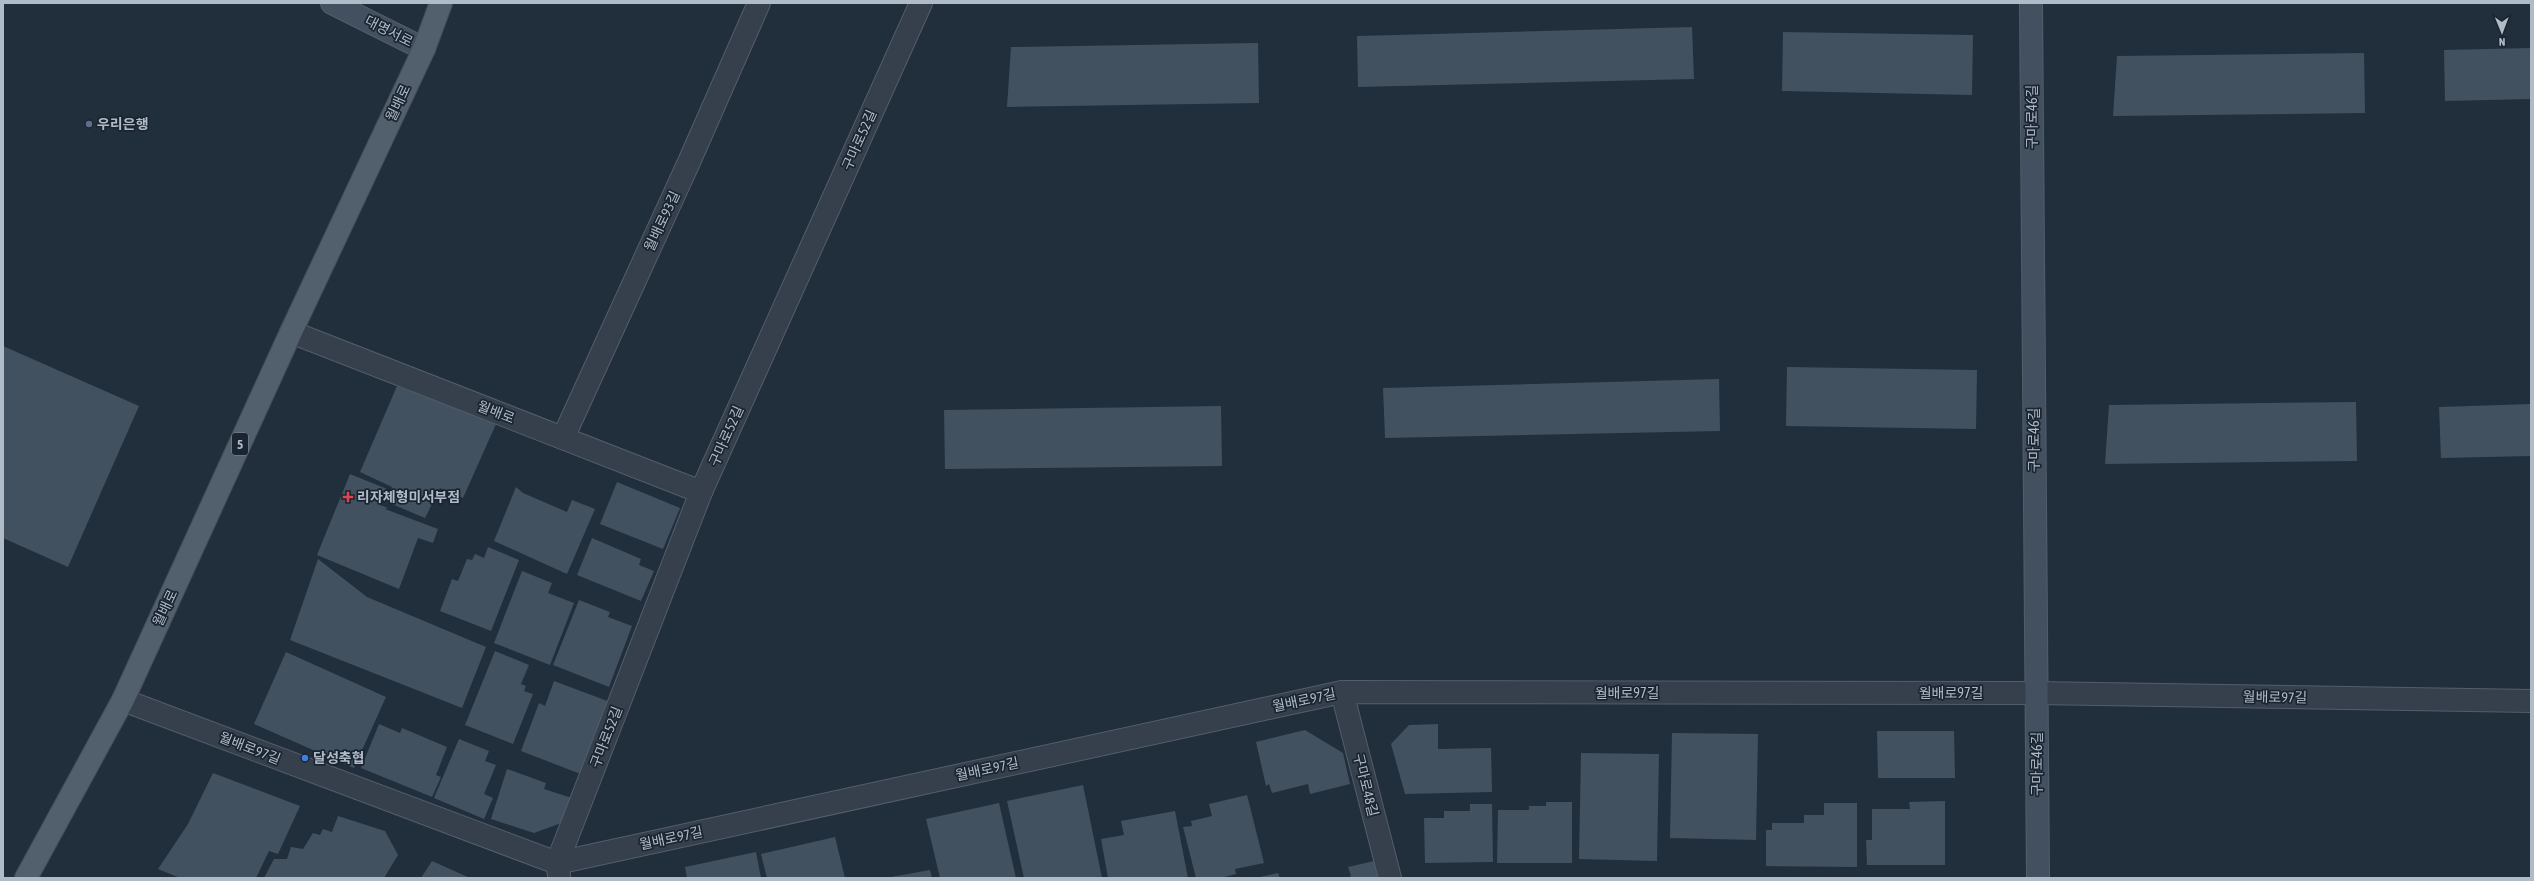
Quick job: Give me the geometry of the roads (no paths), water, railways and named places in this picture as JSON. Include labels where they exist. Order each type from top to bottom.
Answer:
[{"type":"main road","name":"대명서로","points":[[332,3],[424,49]]},
{"type":"main road","name":"월배로","points":[[26,878],[123,700],[291,332],[424,49],[441,3]]},
{"type":"main road","name":"구마로46길","points":[[2031,3],[2038,878]]},
{"type":"street","name":"월배로93길","points":[[563,438],[689,162],[758,3]]},
{"type":"street","name":"구마로52길","points":[[558,871],[700,492],[921,3]]},
{"type":"street","name":"월배로","points":[[291,332],[700,492]]},
{"type":"street","name":"월배로97길","points":[[123,700],[558,871],[1342,692],[2036,693],[2531,701]]},
{"type":"street","name":"구마로48길","points":[[1342,692],[1390,878]]},
{"type":"place","name":"우리은행","points":[[89,124]]},
{"type":"place","name":"리자체형미서부점","points":[[348,497]]},
{"type":"place","name":"달성축협","points":[[305,758]]}]
